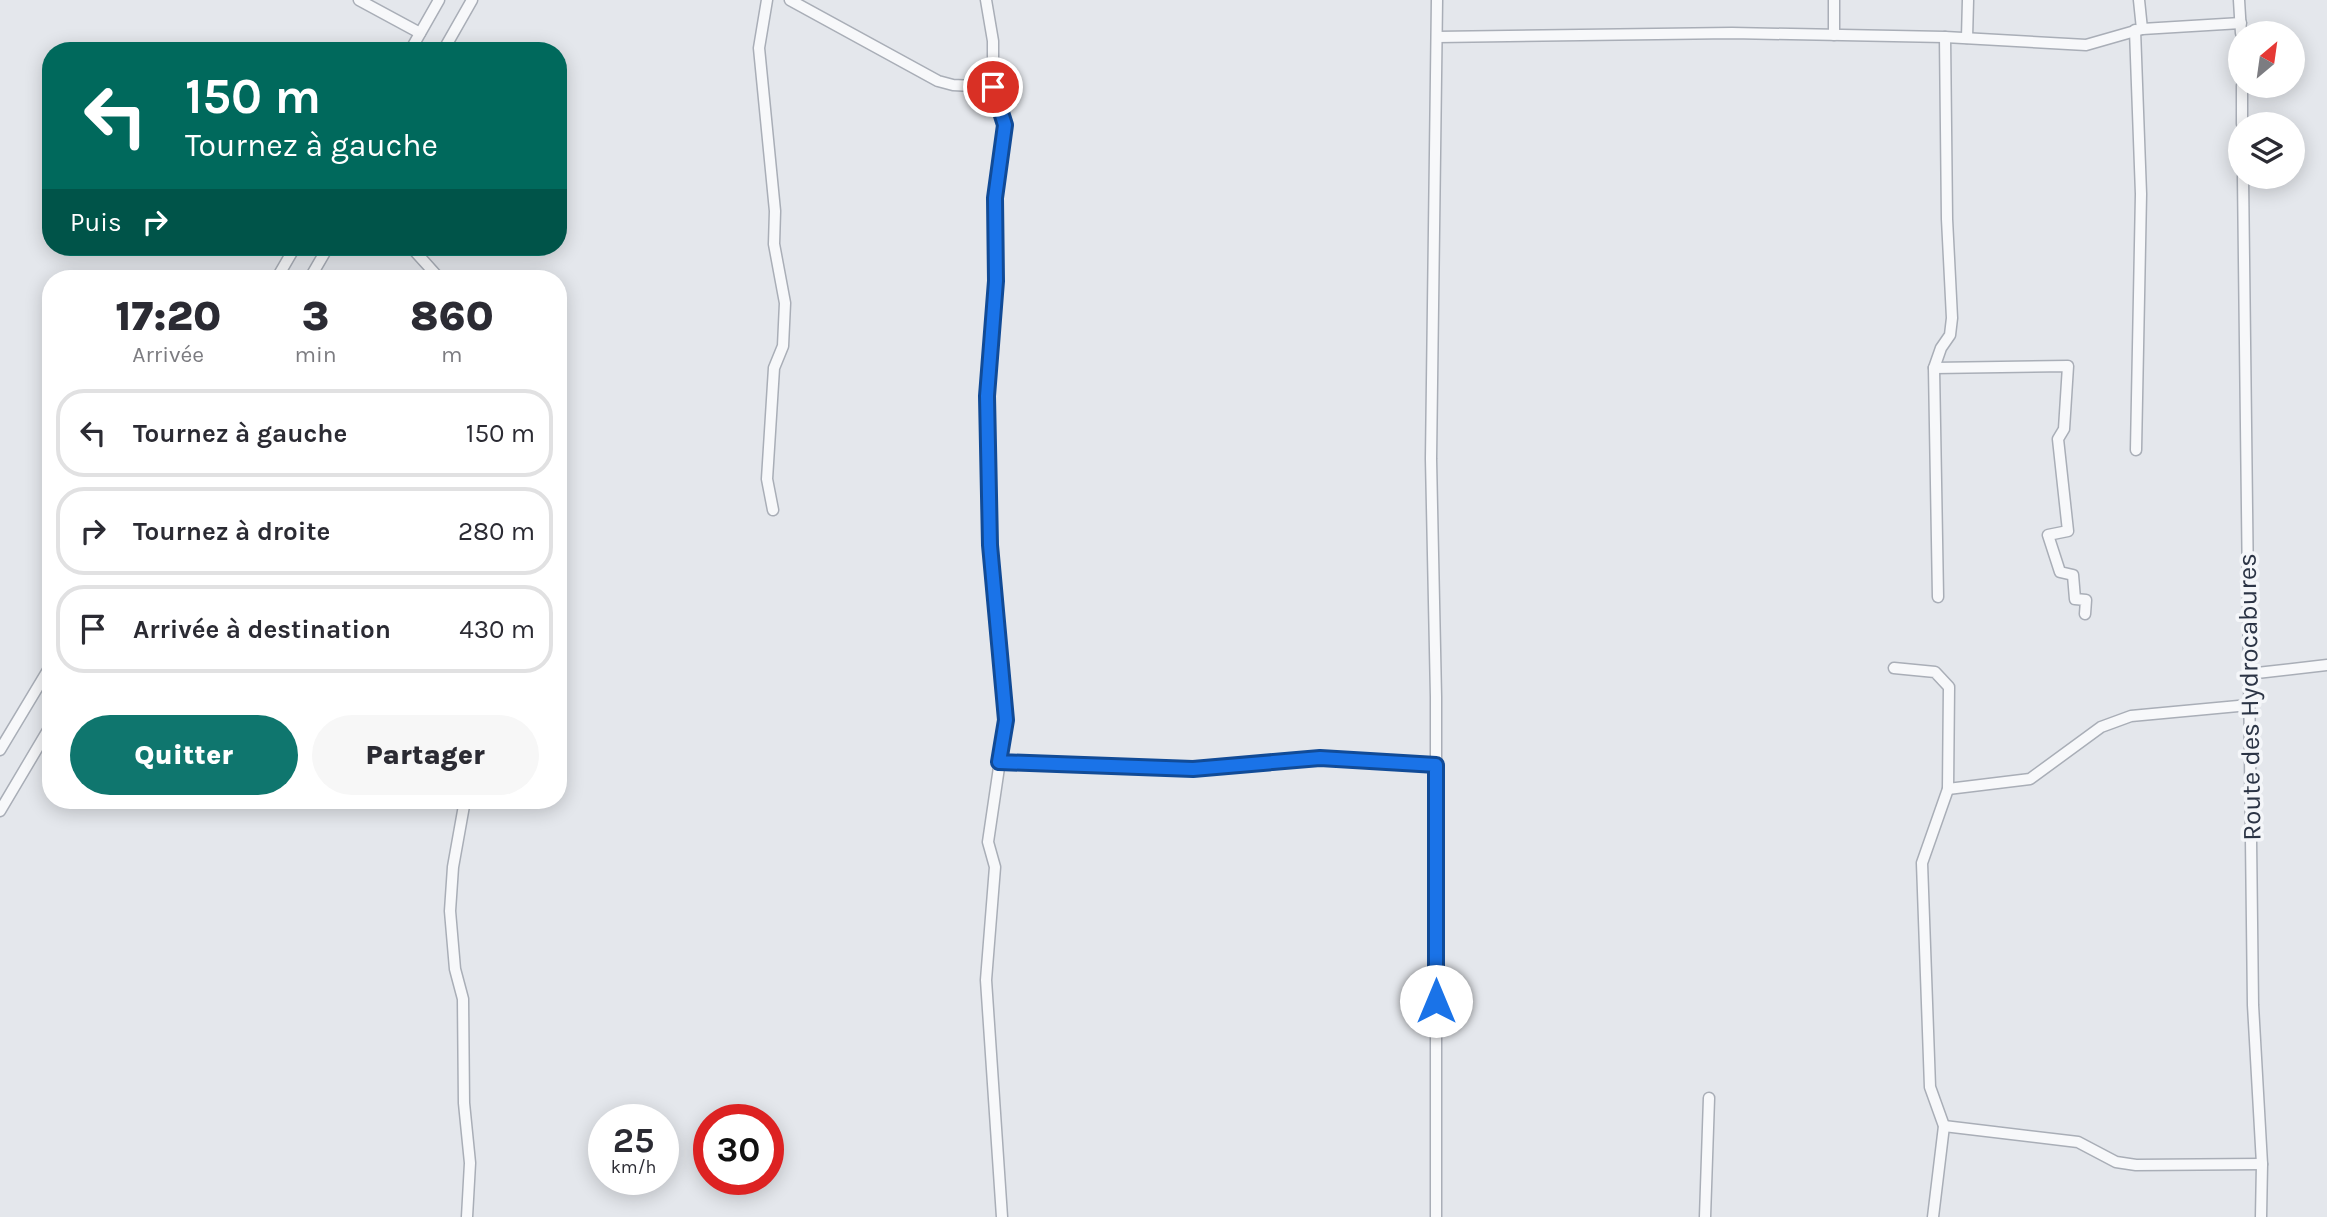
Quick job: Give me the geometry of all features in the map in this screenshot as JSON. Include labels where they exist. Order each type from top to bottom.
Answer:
[{"type":"street","points":[[359,0],[420,33]]},
{"type":"street","points":[[415,42],[439,0]]},
{"type":"street","points":[[448,42],[472,0]]},
{"type":"street","points":[[767,0],[759,48],[775,211],[774,244],[785,303],[783,346],[774,368],[767,479],[773,510]]},
{"type":"street","points":[[790,0],[938,81],[993,87]]},
{"type":"street","points":[[986,0],[993,41],[993,87],[1005,125],[995,198],[996,281],[987,396],[990,545],[1006,720],[989,842],[995,867],[986,980],[1002,1217]]},
{"type":"street","points":[[1436,1217],[1436,765],[1431,459],[1437,0]]},
{"type":"street","points":[[1834,0],[1834,35]]},
{"type":"street","points":[[1967,38],[1968,0]]},
{"type":"street","points":[[2136,450],[2141,194],[2139,0]]},
{"type":"street","points":[[2239,0],[2240,21]]},
{"type":"street","points":[[1437,37],[1658,32],[1945,37],[2086,45],[2138,29],[2228,28]]},
{"type":"street","points":[[1938,597],[1934,368],[1941,348],[1950,335],[1952,318],[1947,219],[1945,37]]},
{"type":"street","name":"Route des Hydrocabures","points":[[2243,189],[2253,1005],[2262,1164],[2262,1217]]},
{"type":"street","points":[[419,256],[432,270]]},
{"type":"street","points":[[1934,368],[2068,366],[2064,429],[2058,439],[2068,531],[2048,536],[2060,572],[2073,575],[2076,599],[2085,600],[2085,614]]},
{"type":"street","points":[[2248,674],[2327,665]]},
{"type":"street","points":[[1894,668],[1934,672],[1949,687],[1948,789],[1922,863],[1930,1087],[1944,1126],[1933,1217]]},
{"type":"street","points":[[0,750],[42,680]]},
{"type":"street","points":[[1948,789],[2029,779],[2101,727],[2131,716],[2249,705]]},
{"type":"street","points":[[0,811],[42,740]]},
{"type":"street","points":[[999,762],[1193,769],[1320,758],[1436,765]]},
{"type":"street","points":[[463,809],[453,867],[450,911],[455,969],[463,999],[464,1103],[470,1163],[467,1217]]},
{"type":"street","points":[[1705,1217],[1709,1098]]},
{"type":"street","points":[[1944,1126],[2078,1142],[2116,1162],[2136,1166],[2262,1164]]},
{"type":"route","points":[[993,87],[999,99],[1005,125],[995,198],[996,281],[987,396],[990,545],[1006,720],[999,762],[1193,769],[1320,758],[1436,765],[1436,1001]]}]
